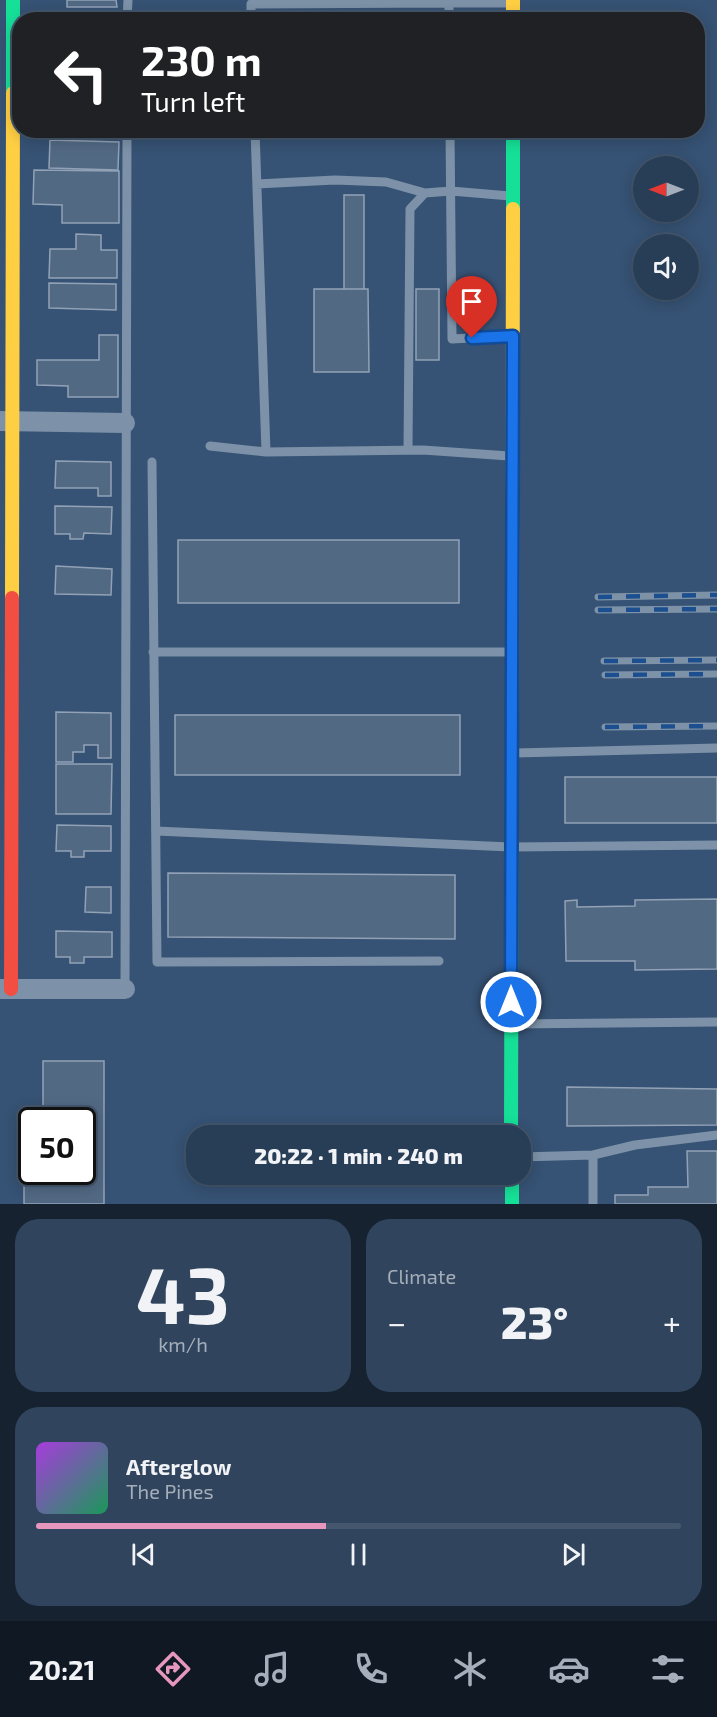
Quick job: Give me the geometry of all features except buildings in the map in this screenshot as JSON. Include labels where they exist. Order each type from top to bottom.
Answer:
[{"type":"main road","points":[[6,989],[7,421],[12,70]]},
{"type":"main road","points":[[511,1125],[513,138]]},
{"type":"main road","points":[[512,1185],[512,1204]]},
{"type":"street","points":[[7,421],[126,423]]},
{"type":"street","points":[[6,989],[126,989]]},
{"type":"lane","points":[[251,12],[251,4],[513,1]]},
{"type":"lane","points":[[449,3],[449,12]]},
{"type":"lane","points":[[126,989],[127,138]]},
{"type":"lane","points":[[255,138],[266,452]]},
{"type":"lane","points":[[450,138],[452,339],[513,336]]},
{"type":"lane","points":[[257,184],[335,180],[386,182],[425,193],[451,191],[513,196]]},
{"type":"lane","points":[[408,450],[410,209],[425,193]]},
{"type":"lane","points":[[210,446],[266,452],[408,450],[513,456]]},
{"type":"lane","points":[[152,462],[157,962],[439,961]]},
{"type":"lane","points":[[153,652],[513,652]]},
{"type":"lane","points":[[513,753],[717,748]]},
{"type":"lane","points":[[156,831],[512,848],[717,845]]},
{"type":"lane","points":[[511,1024],[717,1022]]},
{"type":"lane","points":[[531,1156],[593,1155],[635,1145],[717,1136]]},
{"type":"lane","points":[[593,1155],[593,1204]]},
{"type":"railway","points":[[598,597],[717,595]]},
{"type":"railway","points":[[598,610],[717,609]]},
{"type":"railway","points":[[604,661],[717,660]]},
{"type":"railway","points":[[605,675],[717,674]]},
{"type":"railway","points":[[605,727],[717,726]]},
{"type":"traffic: fast","points":[[13,0],[13,12]]},
{"type":"traffic: fast","points":[[513,138],[513,209]]},
{"type":"traffic: fast","points":[[511,1125],[512,729]]},
{"type":"traffic: fast","points":[[512,1185],[512,1204]]},
{"type":"traffic: slow","points":[[513,0],[513,12]]},
{"type":"traffic: slow","points":[[12,598],[13,138]]},
{"type":"traffic: slow","points":[[512,729],[513,209]]},
{"type":"traffic: jam","points":[[11,989],[12,598]]},
{"type":"route","points":[[472,338],[513,336],[511,1002]]}]
